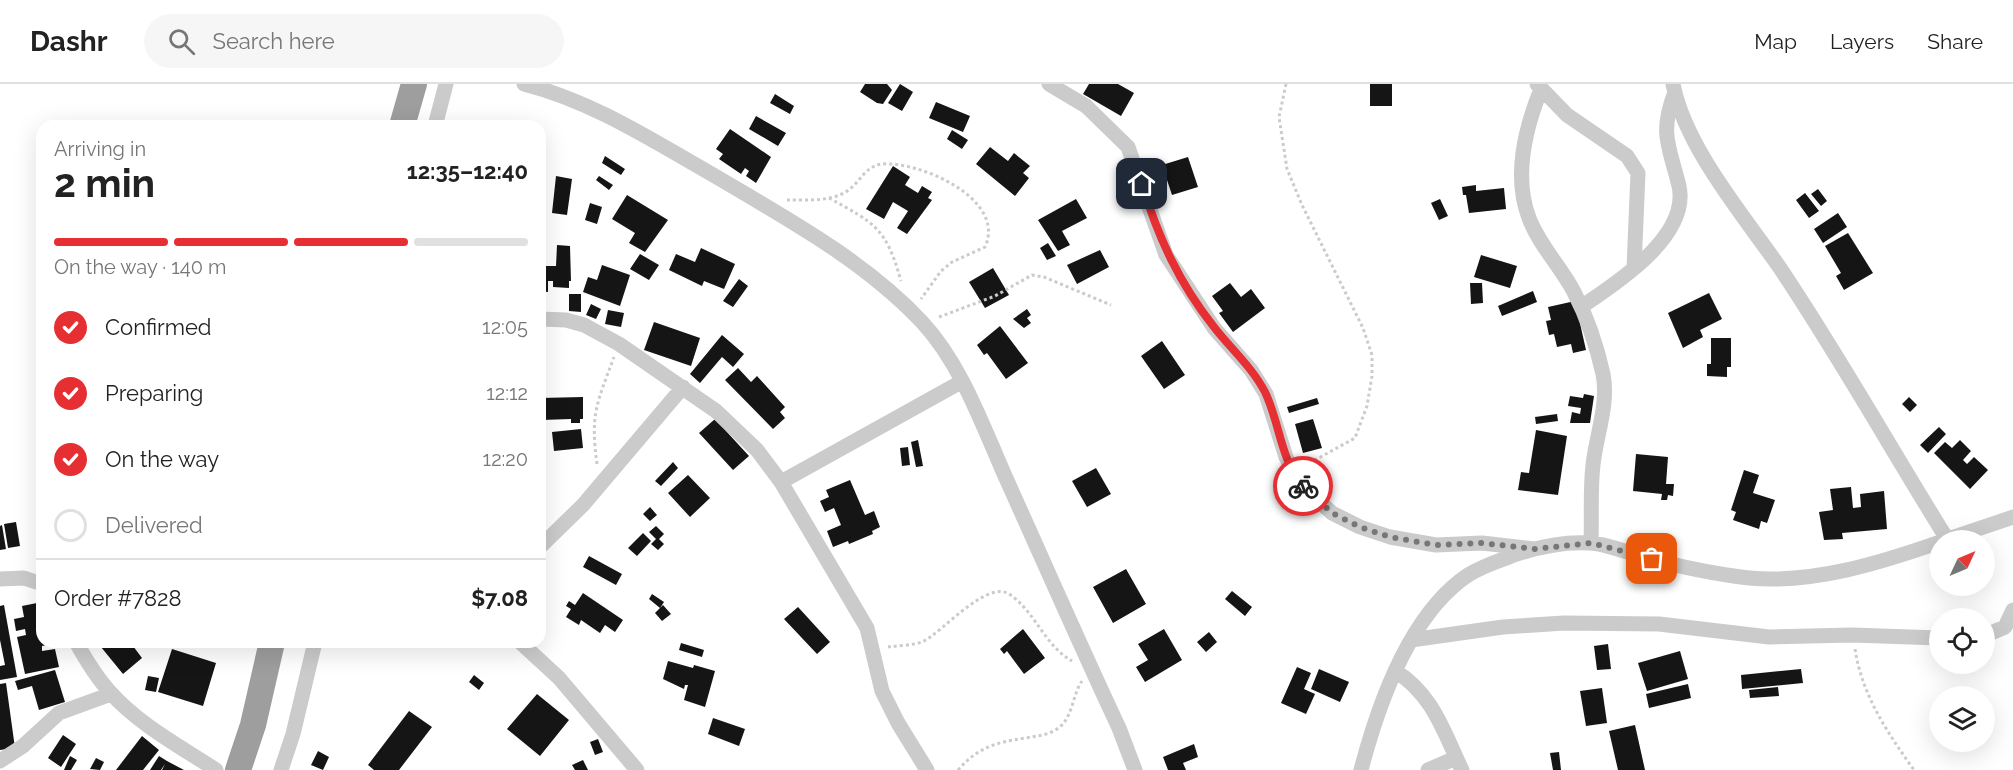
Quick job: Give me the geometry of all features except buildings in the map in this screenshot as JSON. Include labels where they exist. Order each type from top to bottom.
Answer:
[{"type":"highway","points":[[404,120],[414,84]]},
{"type":"highway","points":[[238,770],[253,725],[271,648]]},
{"type":"street","points":[[437,120],[446,84]]},
{"type":"street","points":[[524,84],[560,88],[758,202],[838,252],[923,323],[951,362],[961,382],[1092,669],[1135,770]]},
{"type":"street","points":[[1049,84],[1086,106],[1128,147],[1167,255],[1214,328],[1251,370],[1266,394],[1286,457],[1293,472],[1311,494],[1332,513],[1360,527],[1390,537],[1436,545],[1482,543],[1534,549]]},
{"type":"street","points":[[1591,543],[1593,466],[1602,409],[1603,377],[1581,307],[1530,220],[1525,206],[1522,155],[1526,131],[1539,87],[1567,115],[1628,156],[1638,173],[1634,268]]},
{"type":"street","points":[[1581,307],[1634,268],[1674,225],[1680,212],[1682,202],[1665,124],[1674,88]]},
{"type":"street","points":[[1674,88],[1695,139],[1718,180],[1780,268],[1940,530]]},
{"type":"street","points":[[546,319],[566,320],[584,325],[619,344],[683,387],[738,430],[781,482],[867,628],[874,649],[882,691],[898,723],[927,770]]},
{"type":"street","points":[[781,482],[961,382]]},
{"type":"street","points":[[546,541],[602,483],[683,387]]},
{"type":"street","points":[[1975,530],[2013,517]]},
{"type":"street","points":[[1361,770],[1395,671],[1411,640],[1428,614],[1468,575],[1495,562],[1534,549],[1591,543],[1691,568],[1750,578],[1796,578],[1894,558],[1929,546]]},
{"type":"street","points":[[0,579],[24,578],[36,582]]},
{"type":"street","points":[[1995,631],[2005,627],[2013,610]]},
{"type":"street","points":[[1411,640],[1503,627],[1574,623],[1659,624],[1768,637],[1852,635],[1929,638]]},
{"type":"street","points":[[80,648],[93,671],[111,694],[137,716],[216,770]]},
{"type":"street","points":[[281,770],[293,734],[314,648]]},
{"type":"street","points":[[526,648],[559,678],[637,770]]},
{"type":"street","points":[[1395,671],[1412,681],[1436,712],[1459,764],[1428,770]]},
{"type":"street","points":[[0,761],[23,746],[59,713],[111,694]]},
{"type":"path","points":[[1286,84],[1279,117],[1287,169],[1302,205],[1358,317],[1372,355],[1372,376],[1367,406],[1355,438],[1293,472]]},
{"type":"path","points":[[758,202],[829,198],[850,189],[872,167],[892,165],[925,174],[954,186],[972,197],[983,209],[988,220],[988,241],[985,247],[952,262],[941,271],[928,292],[906,308],[902,285],[885,236],[873,224],[829,198]]},
{"type":"path","points":[[923,323],[994,296],[1032,275],[1044,277],[1111,305]]},
{"type":"path","points":[[602,483],[597,464],[593,422],[598,397],[619,344]]},
{"type":"path","points":[[874,649],[924,640],[978,600],[998,591],[1006,592],[1016,599],[1061,654],[1092,669],[1078,686],[1068,715],[1057,729],[1042,735],[994,742],[977,751],[958,770]]},
{"type":"path","points":[[1852,635],[1858,670],[1869,699],[1914,770]]},
{"type":"way so far","points":[[1303,486],[1332,513],[1360,527],[1390,537],[1436,545],[1482,543],[1534,549],[1561,544],[1591,543],[1652,559]]},
{"type":"route","points":[[1142,184],[1154,224],[1167,255],[1214,328],[1251,370],[1266,394],[1286,457],[1303,486]]}]
